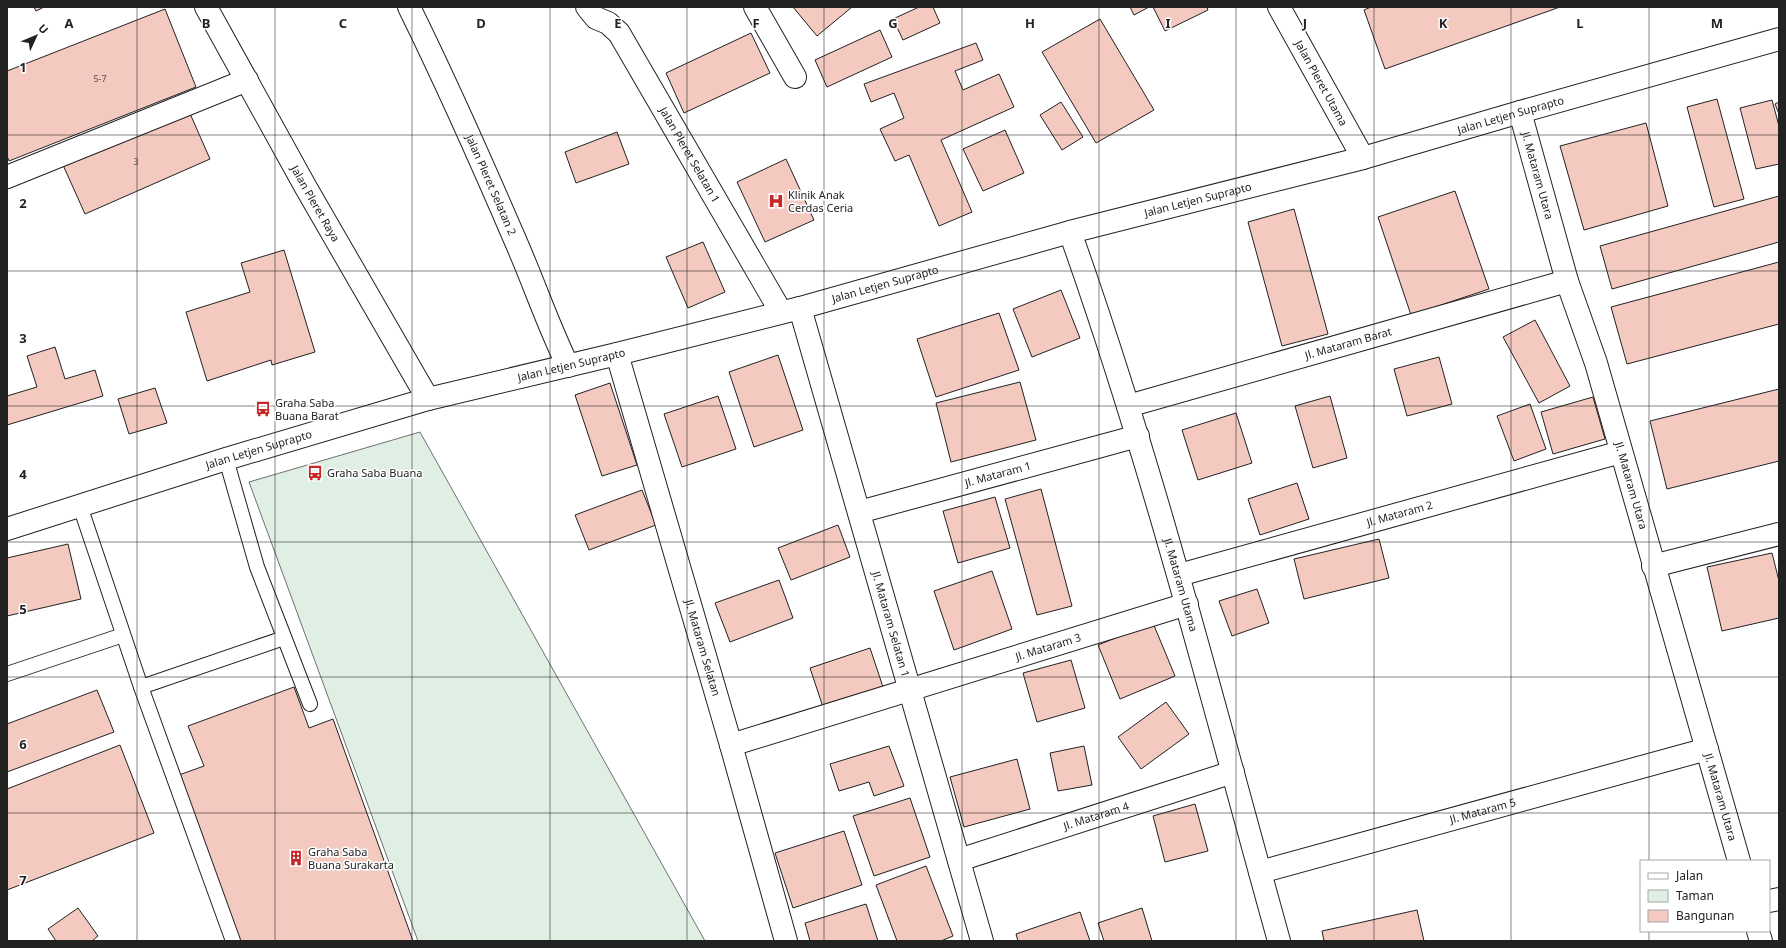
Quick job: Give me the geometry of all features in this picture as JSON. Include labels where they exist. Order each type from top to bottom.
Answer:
[{"type":"street","name":"Jalan Pleret Selatan 2","points":[[409,7],[513,237],[552,332],[568,366]]},
{"type":"street","name":"Jalan Pleret Selatan 1","points":[[587,7],[596,18],[608,23],[619,33],[790,310]]},
{"type":"street","points":[[755,7],[796,77]]},
{"type":"street","name":"Jalan Pleret Utama","points":[[1280,7],[1363,158]]},
{"type":"street","name":"Jalan Pleret Raya","points":[[207,8],[306,186],[428,399]]},
{"type":"street","name":"Jalan Letjen Suprapto","points":[[7,529],[226,459],[428,399],[617,354],[790,310],[1070,232],[1363,158],[1774,39]]},
{"type":"street","points":[[7,177],[247,80]]},
{"type":"street","name":"Jl. Mataram Utara","points":[[1520,112],[1567,281],[1596,363],[1653,566],[1739,860]]},
{"type":"street","name":"Jl. Mataram Utama","points":[[1070,232],[1138,436],[1179,575],[1279,941]]},
{"type":"street","name":"Jl. Mataram Barat","points":[[1128,406],[1567,281]]},
{"type":"street","name":"Jl. Mataram Selatan 1","points":[[790,310],[859,512],[982,941]]},
{"type":"street","name":"Jl. Mataram Selatan","points":[[617,354],[731,745],[786,941]]},
{"type":"street","name":"Jl. Mataram 1","points":[[859,512],[1138,436]]},
{"type":"street","name":"Jl. Mataram 2","points":[[1179,575],[1621,452]]},
{"type":"street","points":[[1653,566],[1779,534]]},
{"type":"street","name":"Jl. Mataram 3","points":[[731,745],[1187,604]]},
{"type":"street","name":"Jl. Mataram 5","points":[[1260,872],[1707,749]]},
{"type":"street","name":"Jl. Mataram 4","points":[[959,860],[1233,772]]},
{"type":"lane","points":[[226,459],[257,568],[310,704]]},
{"type":"lane","points":[[80,506],[141,687],[233,941]]},
{"type":"lane","points":[[7,674],[123,635]]},
{"type":"lane","points":[[141,687],[284,638]]},
{"type":"green space","points":[[420,432],[705,941],[418,941],[249,482]]},
{"type":"building","points":[[34,7],[44,7],[36,11]]},
{"type":"building","points":[[793,7],[852,7],[817,36]]},
{"type":"building","points":[[919,7],[933,7],[940,23],[903,40],[893,19]]},
{"type":"building","points":[[1130,7],[1149,7],[1134,15]]},
{"type":"building","points":[[1153,7],[1207,7],[1208,10],[1165,31]]},
{"type":"building","points":[[1371,7],[1560,7],[1385,69],[1364,10]]},
{"type":"building","points":[[165,9],[196,87],[9,161],[7,156],[7,71]]},
{"type":"building","points":[[1100,19],[1154,110],[1096,143],[1042,52]]},
{"type":"building","points":[[880,30],[892,57],[827,87],[815,60]]},
{"type":"building","points":[[751,33],[770,73],[684,113],[666,73]]},
{"type":"building","points":[[976,43],[983,60],[955,71],[963,90],[999,74],[1014,107],[941,140],[972,212],[939,226],[909,155],[895,161],[880,129],[904,118],[894,93],[871,102],[864,84]]},
{"type":"building","points":[[1717,99],[1744,199],[1714,207],[1687,107]]},
{"type":"building","points":[[1772,100],[1779,126],[1779,164],[1756,169],[1740,108]]},
{"type":"building","points":[[1061,102],[1083,137],[1062,150],[1040,115]]},
{"type":"building","points":[[1779,102],[1779,114],[1775,104]]},
{"type":"building","points":[[188,109],[210,159],[85,214],[63,165]]},
{"type":"building","points":[[1646,123],[1668,206],[1584,230],[1560,146]]},
{"type":"building","points":[[1005,130],[1024,173],[983,191],[963,149]]},
{"type":"building","points":[[617,132],[629,164],[576,183],[565,152]]},
{"type":"building","name":"Klinik Anak Cerdas Ceria","points":[[786,159],[814,220],[765,242],[737,182]]},
{"type":"building","points":[[1455,191],[1489,289],[1411,315],[1378,217]]},
{"type":"building","points":[[1779,196],[1779,242],[1612,289],[1600,246]]},
{"type":"building","points":[[1294,209],[1328,334],[1282,346],[1248,222]]},
{"type":"building","points":[[703,242],[725,292],[688,308],[666,257]]},
{"type":"building","points":[[284,250],[315,352],[272,365],[271,360],[207,381],[186,312],[250,292],[241,263]]},
{"type":"building","points":[[1779,262],[1779,324],[1627,364],[1611,307]]},
{"type":"building","points":[[1061,290],[1080,338],[1032,357],[1013,309]]},
{"type":"building","points":[[999,313],[1019,370],[936,397],[917,339]]},
{"type":"building","points":[[1535,320],[1570,386],[1539,403],[1503,337]]},
{"type":"building","points":[[55,347],[65,379],[95,370],[103,396],[7,425],[7,396],[37,387],[27,356]]},
{"type":"building","points":[[778,355],[803,430],[754,447],[729,372]]},
{"type":"building","points":[[1439,357],[1452,404],[1407,416],[1394,369]]},
{"type":"building","points":[[1020,382],[1036,440],[951,462],[936,403]]},
{"type":"building","points":[[610,383],[637,465],[602,476],[575,395]]},
{"type":"building","points":[[155,388],[167,423],[129,434],[118,399]]},
{"type":"building","points":[[1779,389],[1779,461],[1667,489],[1650,421]]},
{"type":"building","points":[[718,396],[736,449],[682,467],[664,414]]},
{"type":"building","points":[[1330,396],[1347,458],[1313,468],[1295,406]]},
{"type":"building","points":[[1593,397],[1605,439],[1553,454],[1541,412]]},
{"type":"building","points":[[1530,404],[1546,449],[1514,461],[1497,416]]},
{"type":"building","points":[[1236,413],[1252,463],[1198,480],[1182,430]]},
{"type":"building","points":[[1297,483],[1309,519],[1260,535],[1248,499]]},
{"type":"building","points":[[1041,489],[1072,606],[1037,615],[1005,499]]},
{"type":"building","points":[[642,490],[656,525],[589,550],[575,515]]},
{"type":"building","points":[[995,497],[1010,548],[958,563],[943,511]]},
{"type":"building","points":[[838,525],[850,557],[791,580],[778,548]]},
{"type":"building","points":[[1379,539],[1389,578],[1304,599],[1294,559]]},
{"type":"building","points":[[68,544],[81,599],[7,616],[7,558]]},
{"type":"building","points":[[1772,553],[1779,581],[1779,618],[1722,631],[1707,567]]},
{"type":"building","points":[[992,571],[1012,629],[954,650],[934,591]]},
{"type":"building","points":[[779,580],[793,618],[730,642],[715,603]]},
{"type":"building","points":[[1257,589],[1269,623],[1232,636],[1219,601]]},
{"type":"building","points":[[1153,623],[1175,676],[1120,699],[1098,645]]},
{"type":"building","points":[[870,648],[883,687],[823,707],[810,668]]},
{"type":"building","points":[[1071,660],[1085,708],[1037,722],[1023,673]]},
{"type":"building","name":"Graha Saba Buana Surakarta","points":[[294,687],[309,728],[333,719],[413,941],[239,941],[179,775],[204,766],[188,726]]},
{"type":"building","points":[[97,690],[114,732],[7,772],[7,724]]},
{"type":"building","points":[[1166,702],[1189,734],[1141,769],[1118,737]]},
{"type":"building","points":[[120,745],[154,833],[7,890],[7,789]]},
{"type":"building","points":[[889,746],[904,786],[874,796],[869,782],[839,791],[830,764]]},
{"type":"building","points":[[1084,746],[1092,785],[1058,791],[1050,753]]},
{"type":"building","points":[[1017,759],[1030,809],[964,827],[950,777]]},
{"type":"building","points":[[910,798],[930,857],[874,876],[853,816]]},
{"type":"building","points":[[1195,804],[1208,851],[1165,862],[1153,816]]},
{"type":"building","points":[[844,831],[862,885],[793,908],[775,853]]},
{"type":"building","points":[[926,866],[953,936],[941,941],[897,941],[876,885]]},
{"type":"building","points":[[866,904],[878,941],[810,941],[805,923]]},
{"type":"building","points":[[78,908],[98,936],[92,941],[56,941],[48,929]]},
{"type":"building","points":[[1142,908],[1152,941],[1104,941],[1098,923]]},
{"type":"building","points":[[1417,910],[1424,941],[1324,941],[1322,931]]},
{"type":"building","points":[[1080,912],[1090,941],[1018,941],[1016,934]]},
{"type":"place","name":"Klinik Anak Cerdas Ceria","points":[[776,201]]},
{"type":"place","name":"Graha Saba Buana Barat","points":[[263,409]]},
{"type":"place","name":"Graha Saba Buana","points":[[315,473]]},
{"type":"place","name":"Graha Saba Buana Surakarta","points":[[296,858]]}]
